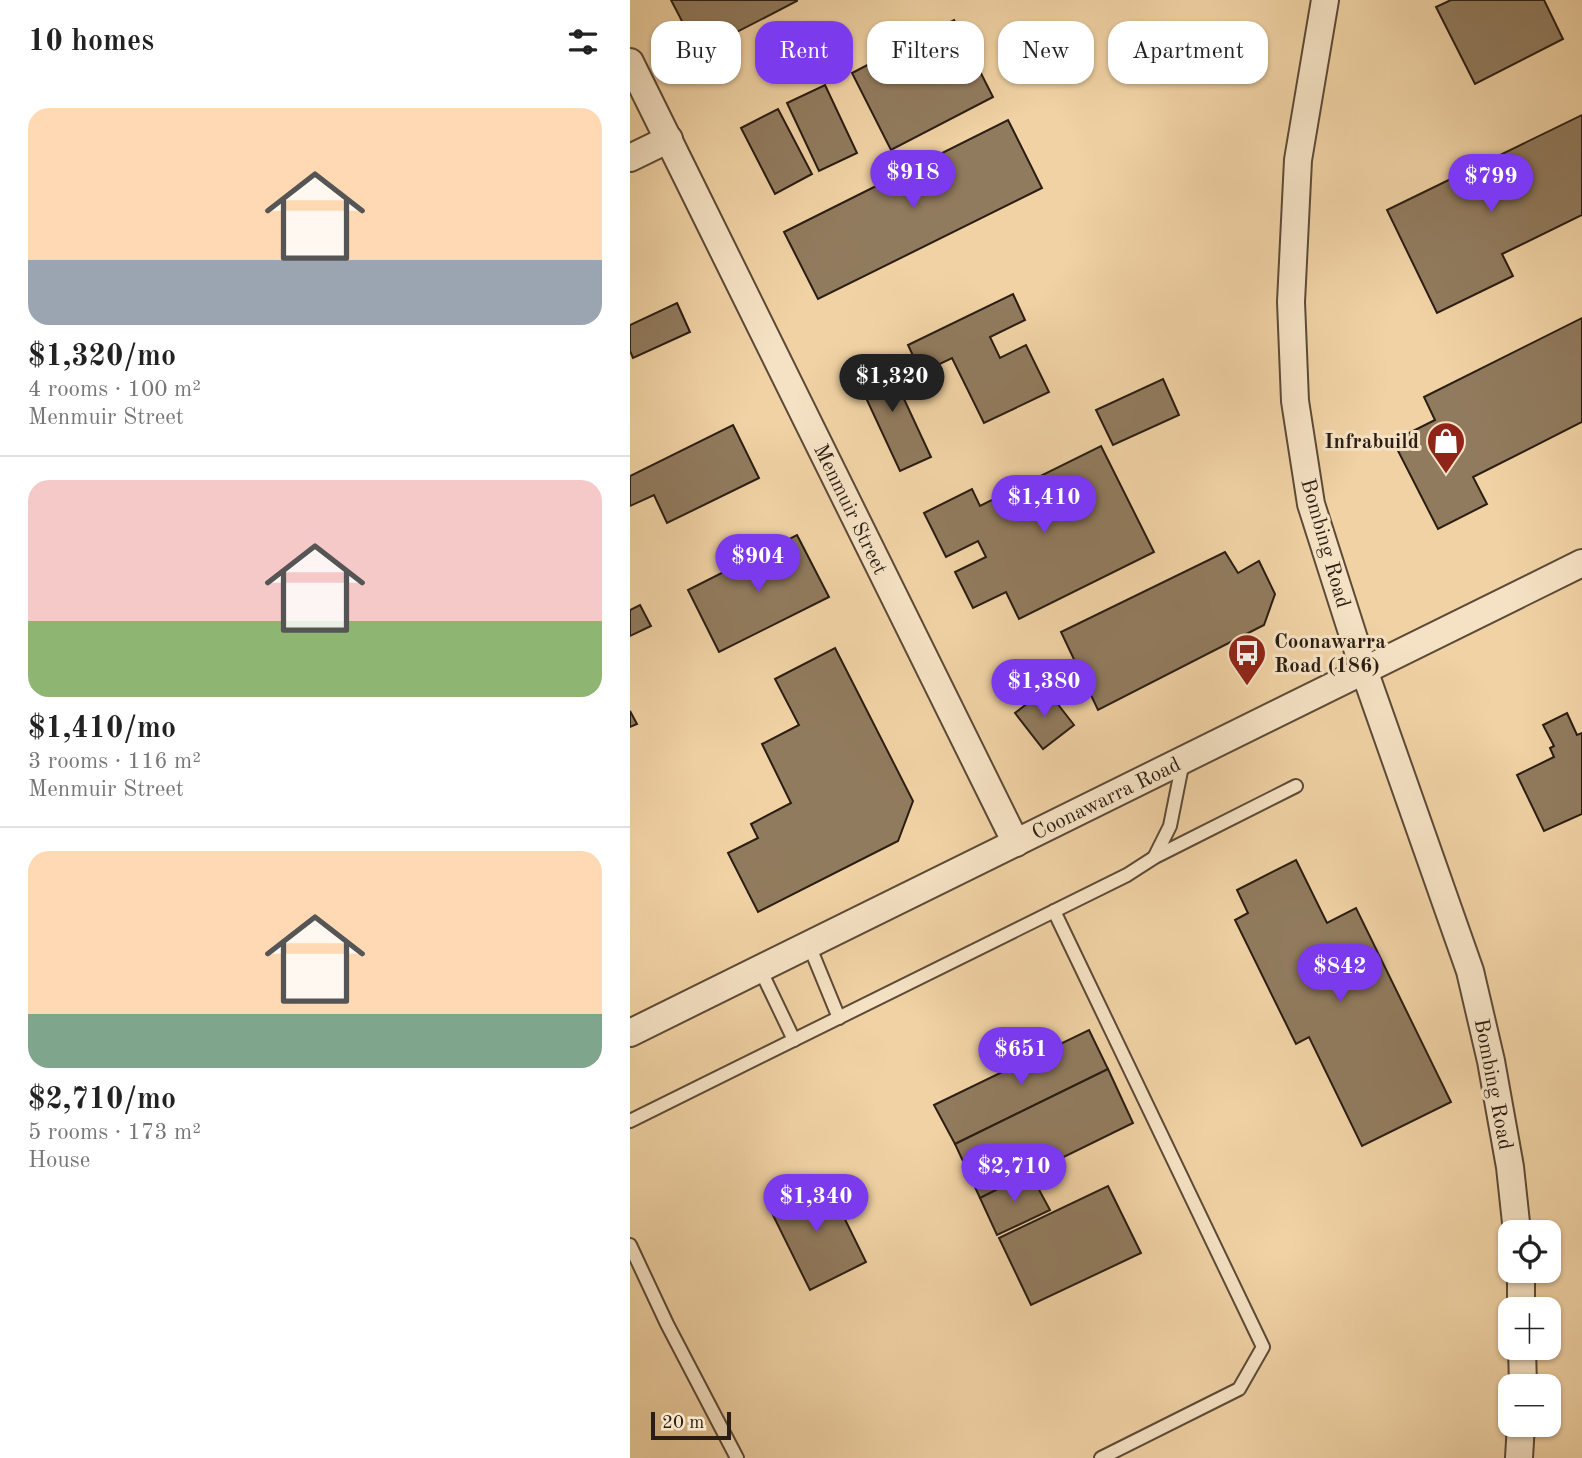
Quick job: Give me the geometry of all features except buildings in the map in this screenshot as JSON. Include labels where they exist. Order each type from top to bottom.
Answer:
[{"type":"street","name":"Bombing Road","points":[[1325,0],[1298,160],[1291,302],[1295,401],[1311,503],[1364,670],[1470,971],[1491,1061],[1510,1167],[1516,1220]]},
{"type":"street","name":"Menmuir Street","points":[[630,62],[1016,843]]},
{"type":"street","points":[[630,158],[669,139]]},
{"type":"street","name":"Coonawarra Road","points":[[630,1033],[1582,563]]},
{"type":"street","points":[[1520,1458],[1521,1437]]},
{"type":"lane","points":[[1155,856],[1171,826],[1183,760]]},
{"type":"lane","points":[[630,1121],[1127,875],[1155,856],[1296,786]]},
{"type":"lane","points":[[1054,911],[1264,1347],[1239,1389],[1101,1458]]},
{"type":"lane","points":[[809,945],[839,1018]]},
{"type":"lane","points":[[760,969],[794,1040]]},
{"type":"lane","points":[[630,1245],[667,1324],[737,1458]]},
{"type":"place","name":"Infrabuild","points":[[1446,475]]},
{"type":"place","name":"Coonawarra Road (186)","points":[[1247,687]]}]
